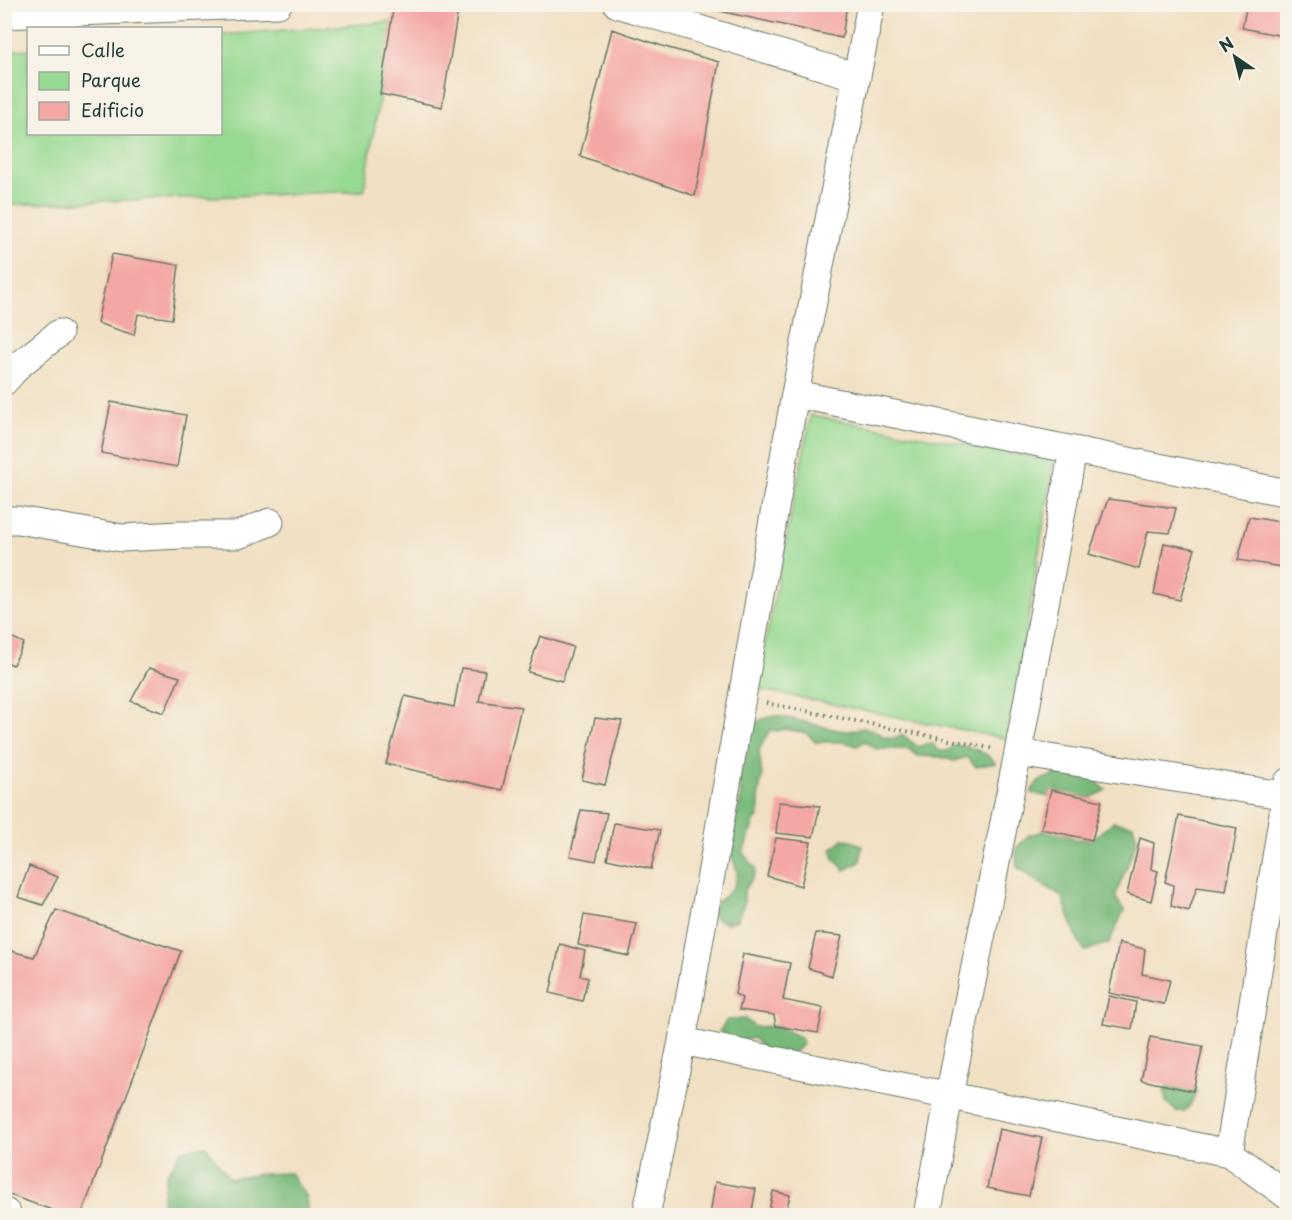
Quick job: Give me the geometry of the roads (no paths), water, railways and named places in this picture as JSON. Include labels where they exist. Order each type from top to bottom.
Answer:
[{"type":"street","points":[[4,15],[278,4]]},
{"type":"street","points":[[617,4],[857,77]]},
{"type":"street","points":[[646,1215],[682,1041],[795,394],[872,4]]},
{"type":"street","points":[[4,382],[19,365],[60,333]]},
{"type":"street","points":[[795,394],[1287,493]]},
{"type":"street","points":[[927,1215],[1018,753],[1072,450]]},
{"type":"street","points":[[4,520],[18,520],[122,538],[238,535],[270,522]]},
{"type":"street","points":[[1018,753],[1287,791],[1229,1153]]},
{"type":"street","points":[[682,1041],[1229,1153],[1287,1196]]}]
